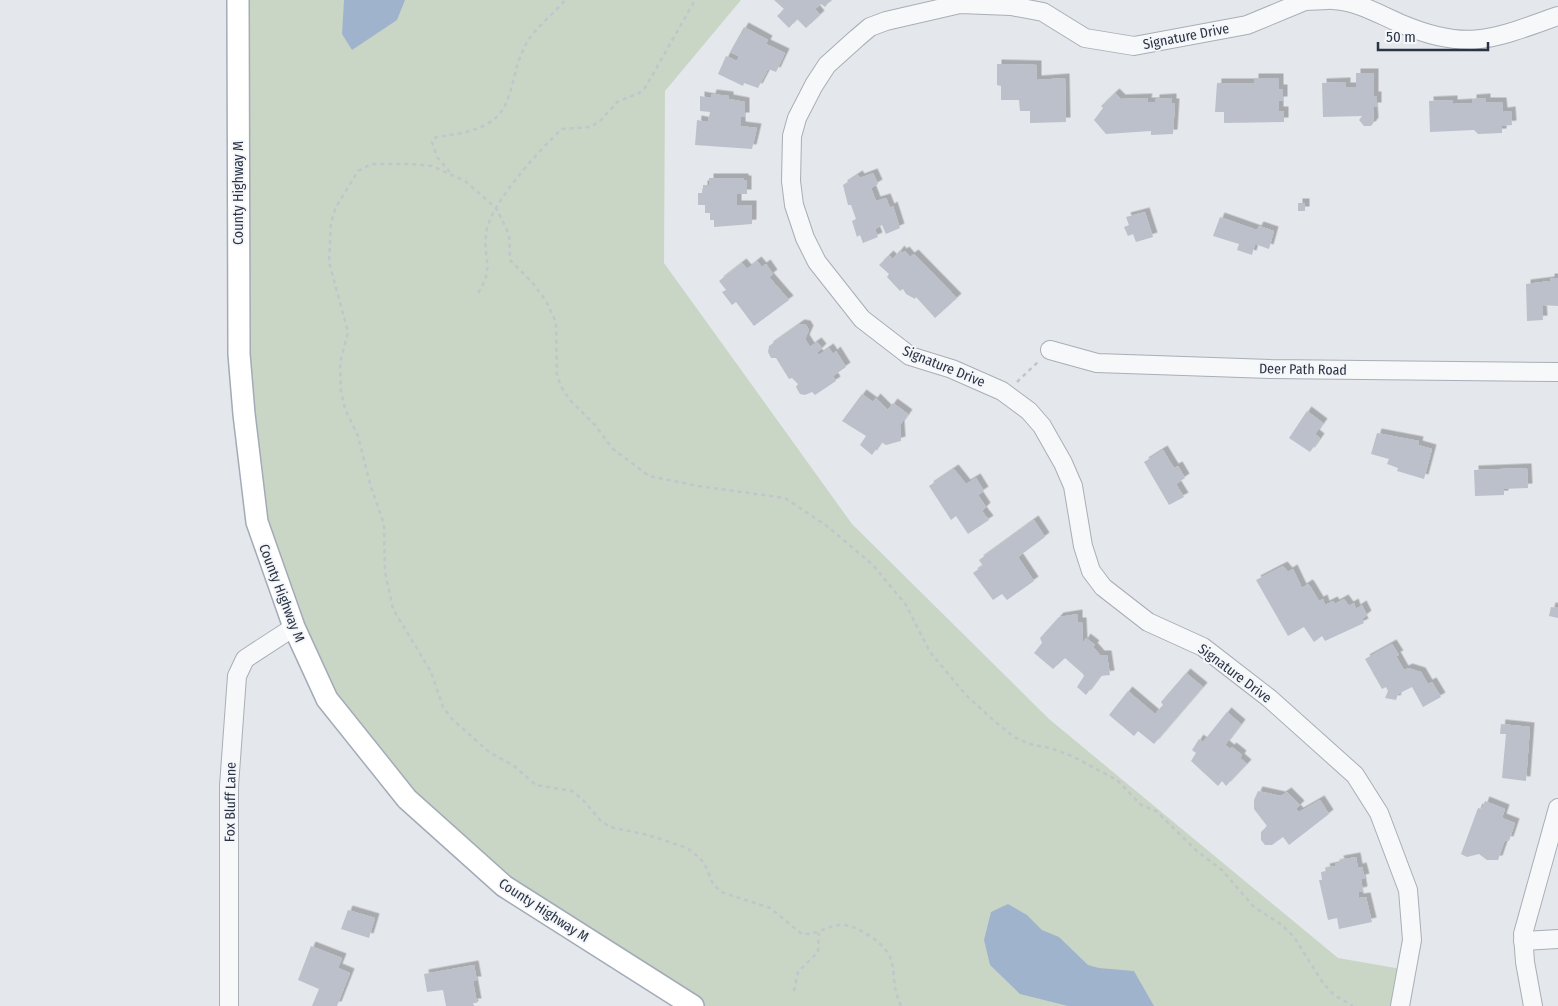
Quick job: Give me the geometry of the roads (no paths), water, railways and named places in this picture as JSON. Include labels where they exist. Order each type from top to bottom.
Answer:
[{"type":"main road","name":"County Highway M","points":[[238,0],[239,354],[244,414],[257,522],[294,627],[327,699],[407,799],[504,886],[694,1006]]},
{"type":"street","name":"Signature Drive","points":[[1328,0],[1305,2],[1247,24],[1134,46],[1085,38],[1043,12],[1004,5],[960,4],[915,13],[870,27],[827,65],[805,100],[792,136],[791,181],[794,205],[805,238],[817,262],[854,311],[910,356],[952,369],[1005,392],[1029,411],[1042,426],[1063,463],[1076,500],[1083,546],[1091,571],[1103,587],[1148,622],[1203,646],[1269,698],[1355,776],[1380,812],[1408,890],[1412,940],[1400,1006]]},
{"type":"street","points":[[1332,0],[1360,5],[1420,31],[1451,40],[1493,39],[1558,16]]},
{"type":"street","name":"Deer Path Road","points":[[1050,350],[1097,363],[1328,370],[1558,372]]},
{"type":"street","name":"Fox Bluff Lane","points":[[228,1006],[229,786],[237,676],[245,658],[294,627]]},
{"type":"street","points":[[1533,1006],[1524,962],[1523,934],[1558,808]]},
{"type":"street","points":[[1523,941],[1558,939]]},
{"type":"water","points":[[344,0],[405,0],[397,20],[352,50],[342,34]]},
{"type":"water","points":[[1008,904],[1027,915],[1042,930],[1059,937],[1088,965],[1099,968],[1134,971],[1154,1006],[1068,1006],[1020,994],[990,965],[984,940],[991,912]]}]
